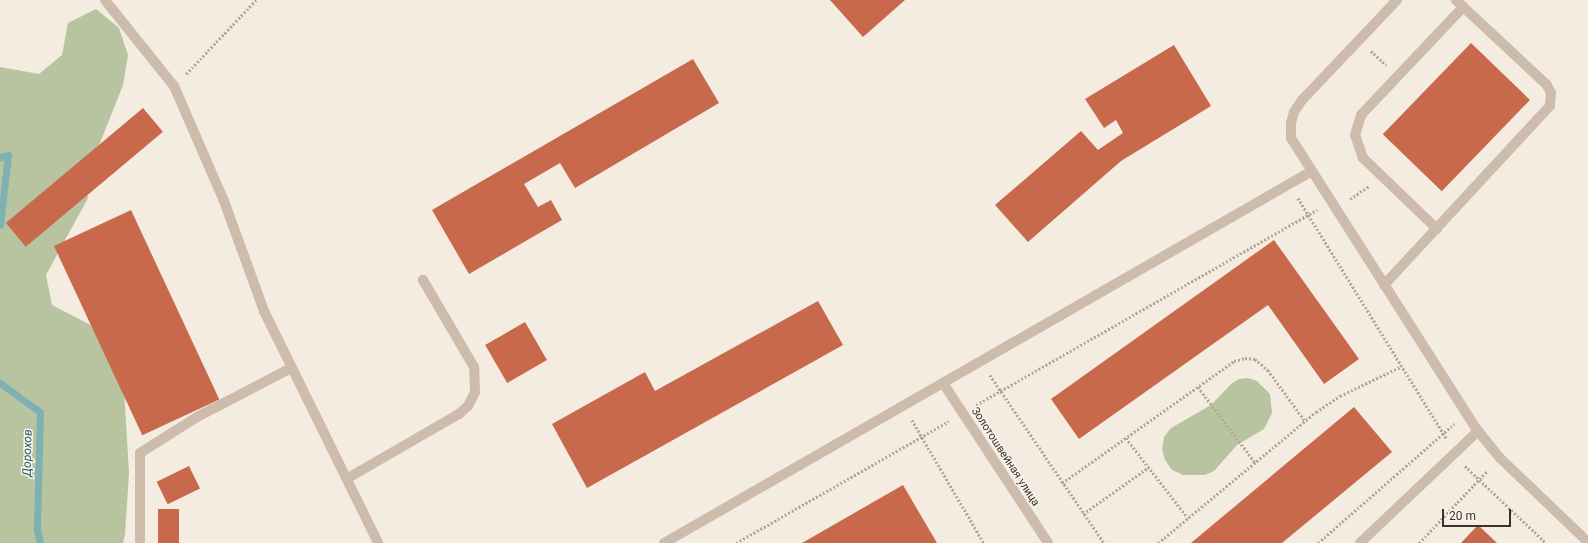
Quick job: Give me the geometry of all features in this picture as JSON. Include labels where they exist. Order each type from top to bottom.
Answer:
[{"type":"street","points":[[105,0],[174,86],[224,201],[264,311],[291,368],[348,478],[378,543]]},
{"type":"street","points":[[1397,0],[1294,112],[1291,124],[1291,138],[1478,431],[1500,458],[1588,542]]},
{"type":"street","points":[[1384,285],[1547,113],[1552,98],[1547,85],[1456,0]]},
{"type":"street","points":[[1437,229],[1363,158],[1355,135],[1361,115],[1463,7]]},
{"type":"street","points":[[664,543],[1312,171]]},
{"type":"street","points":[[348,478],[459,414],[468,406],[475,392],[474,368],[423,280]]},
{"type":"street","points":[[140,543],[140,453],[197,417],[291,368]]},
{"type":"street","name":"Золотошвейная улица","points":[[943,383],[1048,543]]},
{"type":"street","points":[[1360,543],[1478,431]]},
{"type":"path","points":[[174,86],[256,0]]},
{"type":"path","points":[[1359,40],[1391,70]]},
{"type":"path","points":[[1289,184],[1455,452],[1478,480],[1546,543]]},
{"type":"path","points":[[736,543],[1331,201]]},
{"type":"path","points":[[1062,484],[1234,361],[1245,358],[1255,360],[1268,370],[1305,421]]},
{"type":"path","points":[[981,361],[1062,484],[1104,543]]},
{"type":"path","points":[[1158,543],[1305,421],[1340,396],[1402,366]]},
{"type":"path","points":[[1198,387],[1255,462]]},
{"type":"path","points":[[904,405],[921,437],[984,543]]},
{"type":"path","points":[[1318,543],[1466,413]]},
{"type":"path","points":[[1126,438],[1188,518]]},
{"type":"path","points":[[1419,543],[1500,458]]},
{"type":"path","points":[[1083,514],[1149,467]]},
{"type":"green space","points":[[96,9],[119,28],[128,55],[123,85],[100,143],[83,168],[88,198],[46,275],[52,305],[104,332],[122,356],[129,473],[125,535],[123,543],[0,543],[0,67],[39,74],[62,55],[68,23]]},
{"type":"green space","points":[[1248,378],[1257,381],[1270,394],[1272,413],[1264,429],[1237,445],[1214,471],[1205,475],[1183,475],[1172,470],[1165,460],[1162,449],[1164,437],[1171,428],[1211,405],[1232,383],[1239,379]]},
{"type":"building","points":[[830,0],[905,0],[863,37]]},
{"type":"building","points":[[1471,43],[1530,100],[1442,191],[1383,134]]},
{"type":"building","points":[[1174,45],[1211,106],[1121,161],[1028,242],[995,205],[1081,131],[1098,150],[1123,133],[1116,120],[1104,128],[1085,99]]},
{"type":"building","points":[[693,59],[719,103],[575,188],[560,163],[524,184],[538,207],[551,200],[562,220],[469,274],[432,210]]},
{"type":"building","points":[[143,108],[163,132],[26,247],[6,223]]},
{"type":"building","points":[[131,210],[219,399],[142,435],[54,246]]},
{"type":"building","points":[[1274,240],[1359,359],[1324,384],[1268,305],[1079,439],[1051,399]]},
{"type":"building","points":[[818,301],[843,345],[587,488],[552,424],[645,372],[655,391]]},
{"type":"building","points":[[525,322],[547,360],[507,383],[485,345]]},
{"type":"building","points":[[1354,407],[1392,452],[1282,543],[1191,543]]},
{"type":"building","points":[[189,466],[200,488],[168,504],[157,482]]},
{"type":"building","points":[[903,485],[937,543],[802,543]]},
{"type":"building","points":[[158,509],[179,509],[179,543],[158,543]]},
{"type":"building","points":[[1478,525],[1497,543],[1461,543]]},
{"type":"waterway","name":"Дорохов","points":[[0,157],[8,155],[0,225]]},
{"type":"waterway","name":"Дорохов","points":[[0,383],[40,412],[37,530],[40,543]]}]
